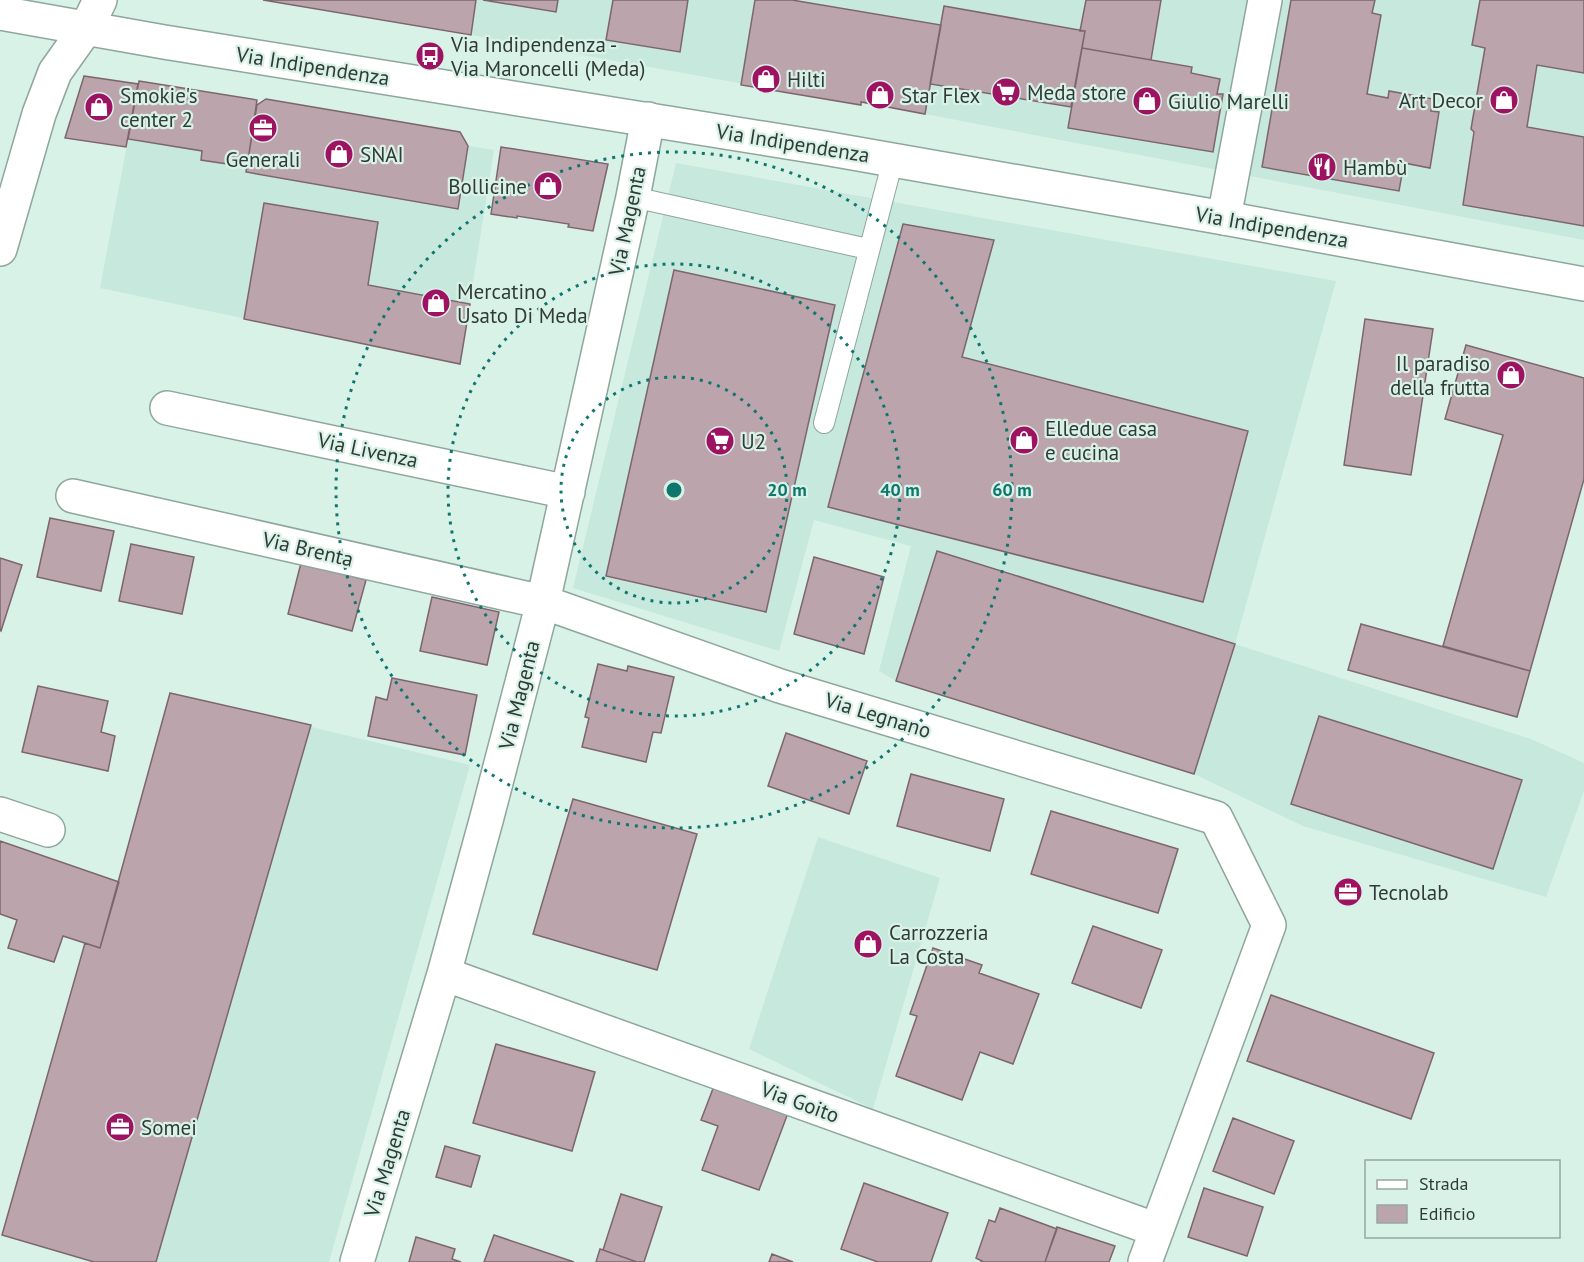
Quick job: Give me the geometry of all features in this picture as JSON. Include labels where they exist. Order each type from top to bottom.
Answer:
[{"type":"street","points":[[1224,218],[1265,0]]},
{"type":"street","name":"Via Indipendenza","points":[[0,13],[94,14],[164,42],[893,160],[1584,284]]},
{"type":"street","points":[[0,249],[39,114],[55,72],[94,14]]},
{"type":"street","name":"Via Magenta","points":[[357,1262],[444,974],[543,602],[633,197],[648,119]]},
{"type":"street","name":"Via Livenza","points":[[167,408],[568,492]]},
{"type":"street","name":"Via Brenta","points":[[73,496],[543,602]]},
{"type":"street","name":"Via Legnano","points":[[543,602],[780,686],[1216,818],[1269,925],[1157,1230]]},
{"type":"street","points":[[0,814],[48,830]]},
{"type":"street","name":"Via Goito","points":[[444,974],[1157,1230]]},
{"type":"street","points":[[1145,1262],[1157,1230]]},
{"type":"lane","points":[[824,423],[893,160]]},
{"type":"lane","points":[[633,197],[868,249]]},
{"type":"shaded area","points":[[263,0],[1584,0],[1584,240],[862,102],[861,105]]},
{"type":"shaded area","points":[[139,81],[257,100],[257,104],[266,99],[460,132],[469,146],[494,150],[460,364],[100,288]]},
{"type":"shaded area","points":[[676,163],[1336,281],[1235,644],[1531,739],[1584,763],[1584,791],[1546,897],[1303,826],[1194,774],[896,681],[879,671],[911,546],[814,520],[779,651],[573,588]]},
{"type":"shaded area","points":[[170,693],[470,765],[329,1262],[94,1262],[2,1235],[85,943],[119,882]]},
{"type":"shaded area","points":[[818,837],[940,878],[873,1109],[749,1049]]},
{"type":"building","points":[[263,0],[476,0],[471,35]]},
{"type":"building","points":[[483,0],[558,0],[556,12]]},
{"type":"building","points":[[613,0],[688,0],[680,52],[606,40]]},
{"type":"building","points":[[755,0],[792,0],[941,25],[925,114],[861,102],[861,105],[741,85]]},
{"type":"building","points":[[1086,0],[1161,0],[1151,60],[1082,48],[1085,31],[1080,31]]},
{"type":"building","points":[[1291,0],[1375,0],[1372,13],[1381,15],[1367,94],[1388,98],[1389,91],[1433,99],[1431,111],[1439,112],[1430,168],[1404,163],[1399,191],[1262,167]]},
{"type":"building","name":"Art Decor","points":[[1480,0],[1584,0],[1584,73],[1537,65],[1527,127],[1584,137],[1584,226],[1463,205],[1474,132],[1471,129],[1485,48],[1472,45]]},
{"type":"building","points":[[944,6],[1085,31],[1071,107],[930,84]]},
{"type":"building","name":"Giulio Marelli","points":[[1082,48],[1192,67],[1191,73],[1220,79],[1217,94],[1223,94],[1213,152],[1068,128]]},
{"type":"building","points":[[84,76],[138,84],[126,147],[65,138]]},
{"type":"building","points":[[139,81],[257,100],[247,167],[201,160],[202,151],[128,139]]},
{"type":"building","points":[[266,99],[460,132],[468,146],[458,209],[246,172],[257,105]]},
{"type":"building","points":[[501,147],[608,164],[593,231],[568,227],[569,224],[491,214]]},
{"type":"building","points":[[264,203],[378,222],[368,285],[470,304],[460,364],[244,319]]},
{"type":"building","points":[[903,224],[994,240],[962,357],[1248,431],[1203,602],[828,507]]},
{"type":"building","name":"U2","points":[[674,270],[835,305],[766,612],[606,576]]},
{"type":"building","points":[[1365,319],[1433,329],[1411,475],[1344,465]]},
{"type":"building","points":[[1466,345],[1584,378],[1584,479],[1530,671],[1443,646],[1503,435],[1445,419]]},
{"type":"building","points":[[50,518],[114,531],[101,591],[37,577]]},
{"type":"building","points":[[131,544],[194,557],[182,614],[119,601]]},
{"type":"building","points":[[937,551],[1235,644],[1194,774],[896,681]]},
{"type":"building","points":[[814,557],[884,577],[864,654],[794,634]]},
{"type":"building","points":[[0,558],[22,565],[1,631],[0,630]]},
{"type":"building","points":[[301,563],[366,580],[352,631],[288,614]]},
{"type":"building","points":[[432,597],[499,612],[487,665],[420,651]]},
{"type":"building","points":[[1361,624],[1530,671],[1517,717],[1348,670]]},
{"type":"building","points":[[598,664],[627,671],[628,666],[674,677],[661,733],[653,732],[646,762],[582,747],[589,718],[585,717]]},
{"type":"building","points":[[392,678],[477,695],[465,755],[368,736],[376,697],[387,700]]},
{"type":"building","points":[[38,686],[108,701],[101,732],[115,736],[108,771],[22,752]]},
{"type":"building","points":[[170,693],[311,725],[156,1262],[94,1262],[2,1235],[85,943],[100,948]]},
{"type":"building","points":[[1319,716],[1522,780],[1493,869],[1291,804]]},
{"type":"building","points":[[786,733],[867,761],[849,814],[768,786]]},
{"type":"building","points":[[911,774],[1004,799],[990,851],[897,826]]},
{"type":"building","points":[[573,799],[697,834],[657,970],[533,934]]},
{"type":"building","points":[[1051,811],[1178,849],[1158,913],[1031,874]]},
{"type":"building","points":[[0,841],[119,882],[100,948],[63,936],[54,962],[8,948],[17,920],[0,914]]},
{"type":"building","points":[[1093,926],[1162,950],[1141,1008],[1072,983]]},
{"type":"building","points":[[933,948],[982,965],[979,973],[1039,994],[1013,1064],[980,1052],[962,1100],[896,1076],[917,1016],[910,1014]]},
{"type":"building","points":[[1271,995],[1434,1053],[1411,1119],[1247,1061]]},
{"type":"building","points":[[496,1044],[595,1072],[572,1151],[473,1123]]},
{"type":"building","points":[[714,1086],[788,1113],[759,1190],[702,1170],[718,1126],[701,1120]]},
{"type":"building","points":[[1233,1118],[1294,1141],[1274,1194],[1213,1171]]},
{"type":"building","points":[[445,1146],[480,1156],[471,1187],[436,1177]]},
{"type":"building","points":[[864,1183],[948,1213],[931,1262],[878,1262],[841,1249]]},
{"type":"building","points":[[1204,1188],[1263,1207],[1247,1256],[1188,1237]]},
{"type":"building","points":[[621,1194],[662,1207],[644,1262],[637,1262],[603,1250]]},
{"type":"building","points":[[1000,1208],[1057,1229],[1045,1262],[981,1262],[976,1258],[989,1220],[995,1222]]},
{"type":"building","points":[[1057,1227],[1115,1246],[1109,1262],[1045,1262]]},
{"type":"building","points":[[494,1235],[574,1262],[484,1262]]},
{"type":"building","points":[[416,1237],[455,1249],[452,1259],[461,1262],[409,1262]]},
{"type":"building","points":[[600,1249],[603,1250],[637,1262],[596,1262]]},
{"type":"building","points":[[772,1254],[793,1262],[769,1262]]},
{"type":"place","name":"Via Indipendenza - Via Maroncelli (Meda)","points":[[430,56]]},
{"type":"place","name":"Hilti","points":[[766,79]]},
{"type":"place","name":"Meda store","points":[[1006,92]]},
{"type":"place","name":"Star Flex","points":[[880,95]]},
{"type":"place","name":"Art Decor","points":[[1504,100]]},
{"type":"place","name":"Giulio Marelli","points":[[1147,101]]},
{"type":"place","name":"Smokie's center 2","points":[[99,107]]},
{"type":"place","name":"Generali","points":[[263,128]]},
{"type":"place","name":"SNAI","points":[[339,154]]},
{"type":"place","name":"Hambù","points":[[1322,167]]},
{"type":"place","name":"Bollicine","points":[[548,186]]},
{"type":"place","name":"Mercatino Usato Di Meda","points":[[436,303]]},
{"type":"place","name":"Il paradiso della frutta","points":[[1511,375]]},
{"type":"place","name":"Elledue casa e cucina","points":[[1024,440]]},
{"type":"place","name":"U2","points":[[720,441]]},
{"type":"place","name":"Tecnolab","points":[[1348,892]]},
{"type":"place","name":"Carrozzeria La Costa","points":[[868,944]]},
{"type":"place","name":"Somei","points":[[120,1127]]}]
